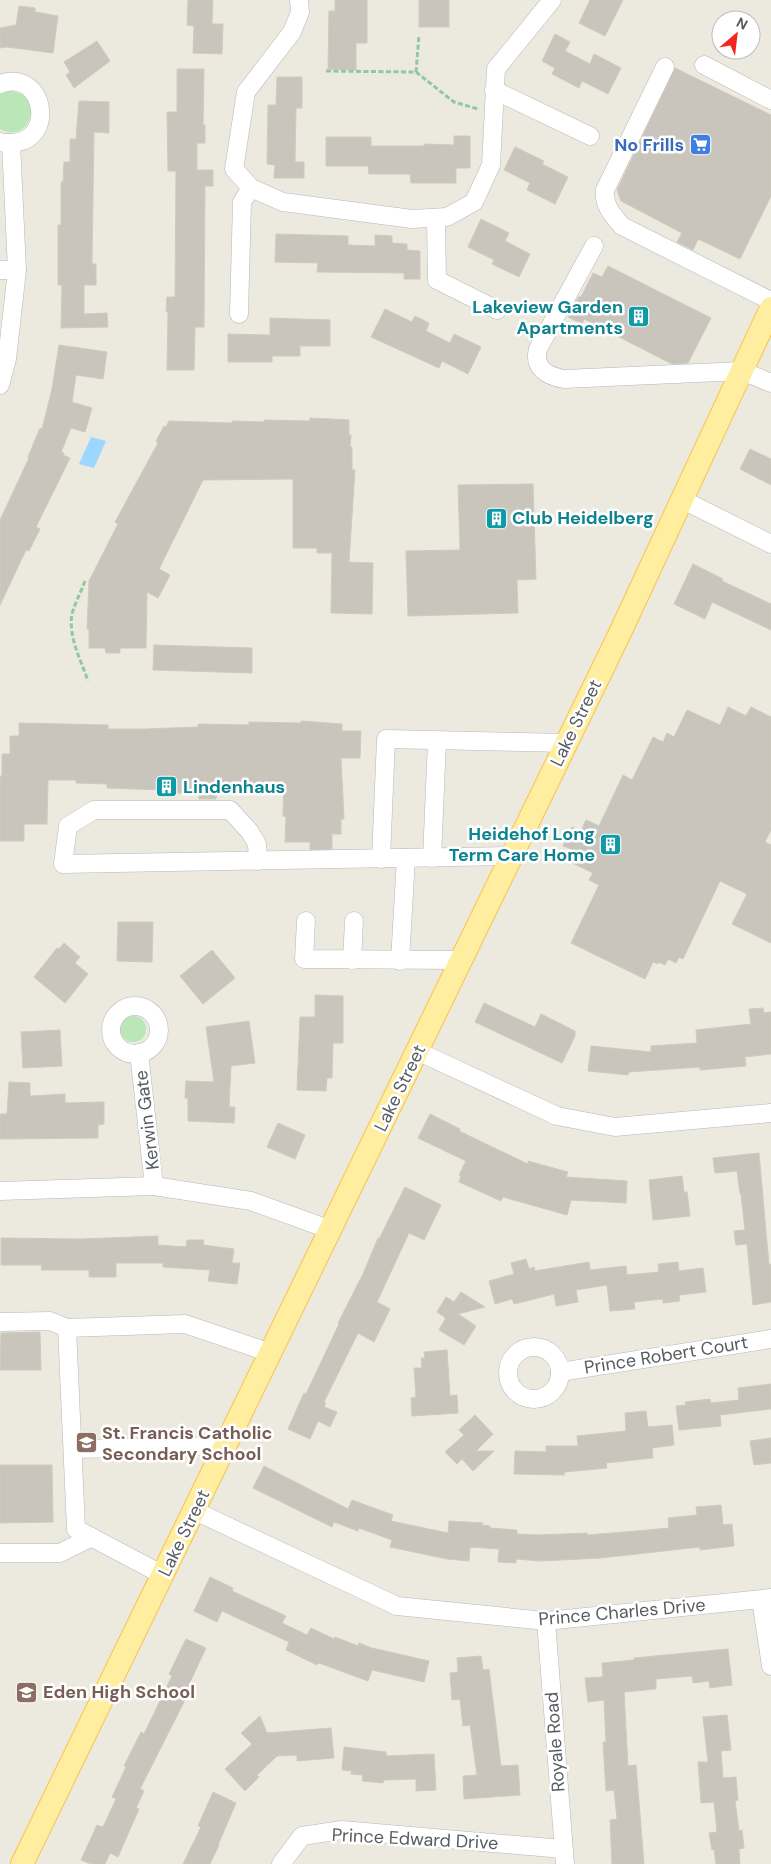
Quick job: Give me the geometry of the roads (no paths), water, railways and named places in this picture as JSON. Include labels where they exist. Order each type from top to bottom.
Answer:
[{"type":"main road","name":"Lake Street","points":[[22,1864],[512,856],[682,500],[771,308]]},
{"type":"street","points":[[299,0],[300,12],[292,32],[246,92],[234,169],[251,188],[282,202],[412,219],[446,217],[474,202],[491,165],[496,69],[552,0]]},
{"type":"street","points":[[704,65],[771,100]]},
{"type":"street","points":[[665,67],[605,190],[604,197],[606,203],[622,226],[771,301]]},
{"type":"street","points":[[0,84],[13,82],[23,84],[32,90],[38,98],[41,109],[41,119],[37,129],[30,136],[21,142],[5,142],[8,270],[7,359],[0,385]]},
{"type":"street","points":[[494,90],[590,136]]},
{"type":"street","points":[[239,314],[242,202],[251,188]]},
{"type":"street","points":[[436,218],[437,280],[497,310]]},
{"type":"street","points":[[594,246],[538,349],[537,363],[545,372],[554,377],[564,379],[742,371],[771,383]]},
{"type":"street","points":[[682,500],[771,544]]},
{"type":"street","points":[[382,859],[386,739],[566,743]]},
{"type":"street","points":[[432,858],[437,741]]},
{"type":"street","points":[[258,861],[258,844],[230,810],[94,810],[68,826],[63,864],[92,864],[382,859],[512,856]]},
{"type":"street","points":[[400,960],[406,858]]},
{"type":"street","points":[[306,921],[304,959],[461,960]]},
{"type":"street","points":[[352,960],[354,921]]},
{"type":"street","points":[[418,1051],[557,1116],[615,1127],[771,1113]]},
{"type":"street","name":"Kerwin Gate","points":[[139,1053],[154,1186]]},
{"type":"street","points":[[0,1191],[154,1186],[251,1201],[330,1230]]},
{"type":"street","points":[[0,1322],[50,1321],[67,1328],[185,1324],[271,1353]]},
{"type":"street","points":[[67,1328],[76,1529],[164,1575]]},
{"type":"street","name":"Prince Robert Court","points":[[560,1372],[771,1338]]},
{"type":"street","points":[[72,1449],[226,1446]]},
{"type":"street","name":"Prince Charles Drive","points":[[195,1511],[397,1606],[546,1621],[766,1599]]},
{"type":"street","points":[[0,1553],[60,1553],[92,1537]]},
{"type":"street","points":[[766,1599],[771,1666]]},
{"type":"street","name":"Royale Road","points":[[546,1621],[564,1856]]},
{"type":"street","name":"Prince Edward Drive","points":[[280,1864],[302,1836],[342,1830],[564,1856]]},
{"type":"water","points":[[91,437],[106,441],[94,468],[79,464]]},
{"type":"place","name":"No Frills","points":[[700,145]]},
{"type":"place","name":"Lakeview Garden Apartments","points":[[639,317]]},
{"type":"place","name":"Club Heidelberg","points":[[496,518]]},
{"type":"place","name":"Lindenhaus","points":[[167,787]]},
{"type":"place","name":"Heidehof Long Term Care Home","points":[[611,844]]},
{"type":"place","name":"St. Francis Catholic Secondary School","points":[[86,1443]]},
{"type":"place","name":"Eden High School","points":[[27,1692]]}]
